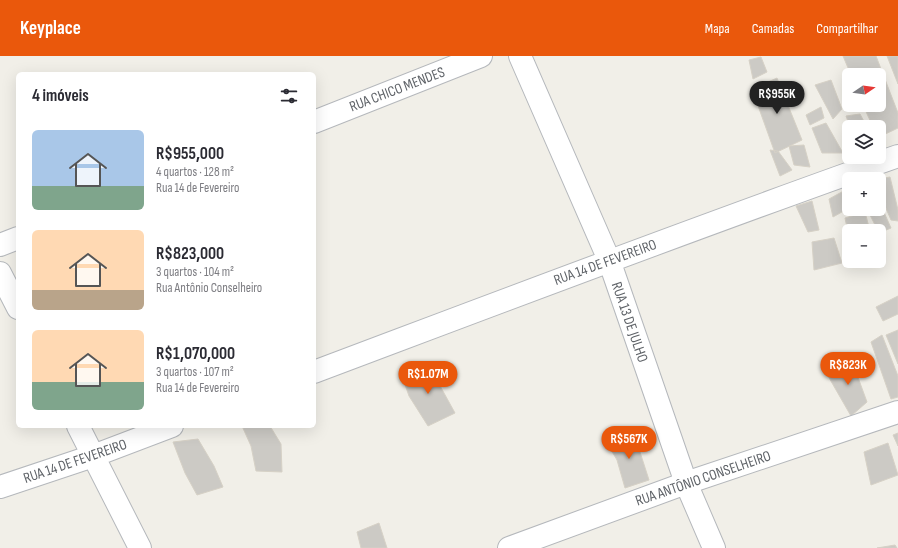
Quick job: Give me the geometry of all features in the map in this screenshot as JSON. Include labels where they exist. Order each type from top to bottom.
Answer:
[{"type":"street","name":"RUA CHICO MENDES","points":[[316,121],[481,56]]},
{"type":"street","name":"RUA 13 DE JULHO","points":[[520,56],[609,260],[686,483],[714,548]]},
{"type":"street","name":"RUA 14 DE FEVEREIRO","points":[[316,371],[609,260],[898,156]]},
{"type":"street","points":[[0,245],[16,239]]},
{"type":"street","points":[[0,273],[16,304]]},
{"type":"street","name":"RUA ANTÔNIO CONSELHEIRO","points":[[509,548],[686,483],[898,412]]},
{"type":"street","points":[[79,428],[140,548]]},
{"type":"street","name":"RUA 14 DE FEVEREIRO","points":[[0,487],[93,456],[167,428]]},
{"type":"building","points":[[843,56],[876,56],[881,68],[848,68]]},
{"type":"building","points":[[887,56],[898,56],[898,84]]},
{"type":"building","points":[[761,57],[767,72],[753,79],[749,60]]},
{"type":"building","points":[[777,78],[802,140],[775,153],[752,89]]},
{"type":"building","points":[[831,80],[842,109],[833,119],[815,85]]},
{"type":"building","points":[[886,82],[898,113],[898,128],[886,134],[886,120],[870,120],[866,112],[886,112]]},
{"type":"building","points":[[821,107],[824,118],[810,125],[806,115]]},
{"type":"building","points":[[860,114],[863,120],[847,120],[846,116]]},
{"type":"building","points":[[826,123],[842,153],[822,153],[812,128]]},
{"type":"building","points":[[804,145],[810,167],[794,165],[789,146]]},
{"type":"building","points":[[770,150],[778,151],[792,170],[780,176]]},
{"type":"building","points":[[890,177],[898,210],[898,221],[891,220],[886,208],[886,178]]},
{"type":"building","points":[[842,192],[842,212],[833,217],[829,199]]},
{"type":"building","points":[[812,201],[819,230],[808,232],[796,206]]},
{"type":"building","points":[[852,216],[866,216],[868,224],[846,224],[845,218]]},
{"type":"building","points":[[870,216],[886,216],[891,228],[886,230],[886,224],[874,224]]},
{"type":"building","points":[[834,238],[842,263],[814,270],[812,242]]},
{"type":"building","points":[[898,296],[898,314],[883,321],[876,307]]},
{"type":"building","points":[[898,330],[898,364],[886,335]]},
{"type":"building","points":[[882,335],[898,376],[898,397],[891,399],[871,342]]},
{"type":"building","points":[[852,361],[867,402],[851,416],[824,369]]},
{"type":"building","points":[[428,364],[455,413],[428,426],[409,396],[402,376]]},
{"type":"building","points":[[243,428],[271,428],[281,444],[282,472],[256,471],[251,446]]},
{"type":"building","points":[[631,432],[640,452],[649,480],[625,488],[617,460],[607,443]]},
{"type":"building","points":[[898,433],[898,446],[893,435]]},
{"type":"building","points":[[198,439],[214,466],[223,487],[197,495],[185,473],[173,442]]},
{"type":"building","points":[[888,443],[898,475],[871,485],[864,452]]},
{"type":"building","points":[[379,523],[387,548],[361,548],[357,532]]},
{"type":"building","points":[[895,545],[897,548],[877,548]]}]
